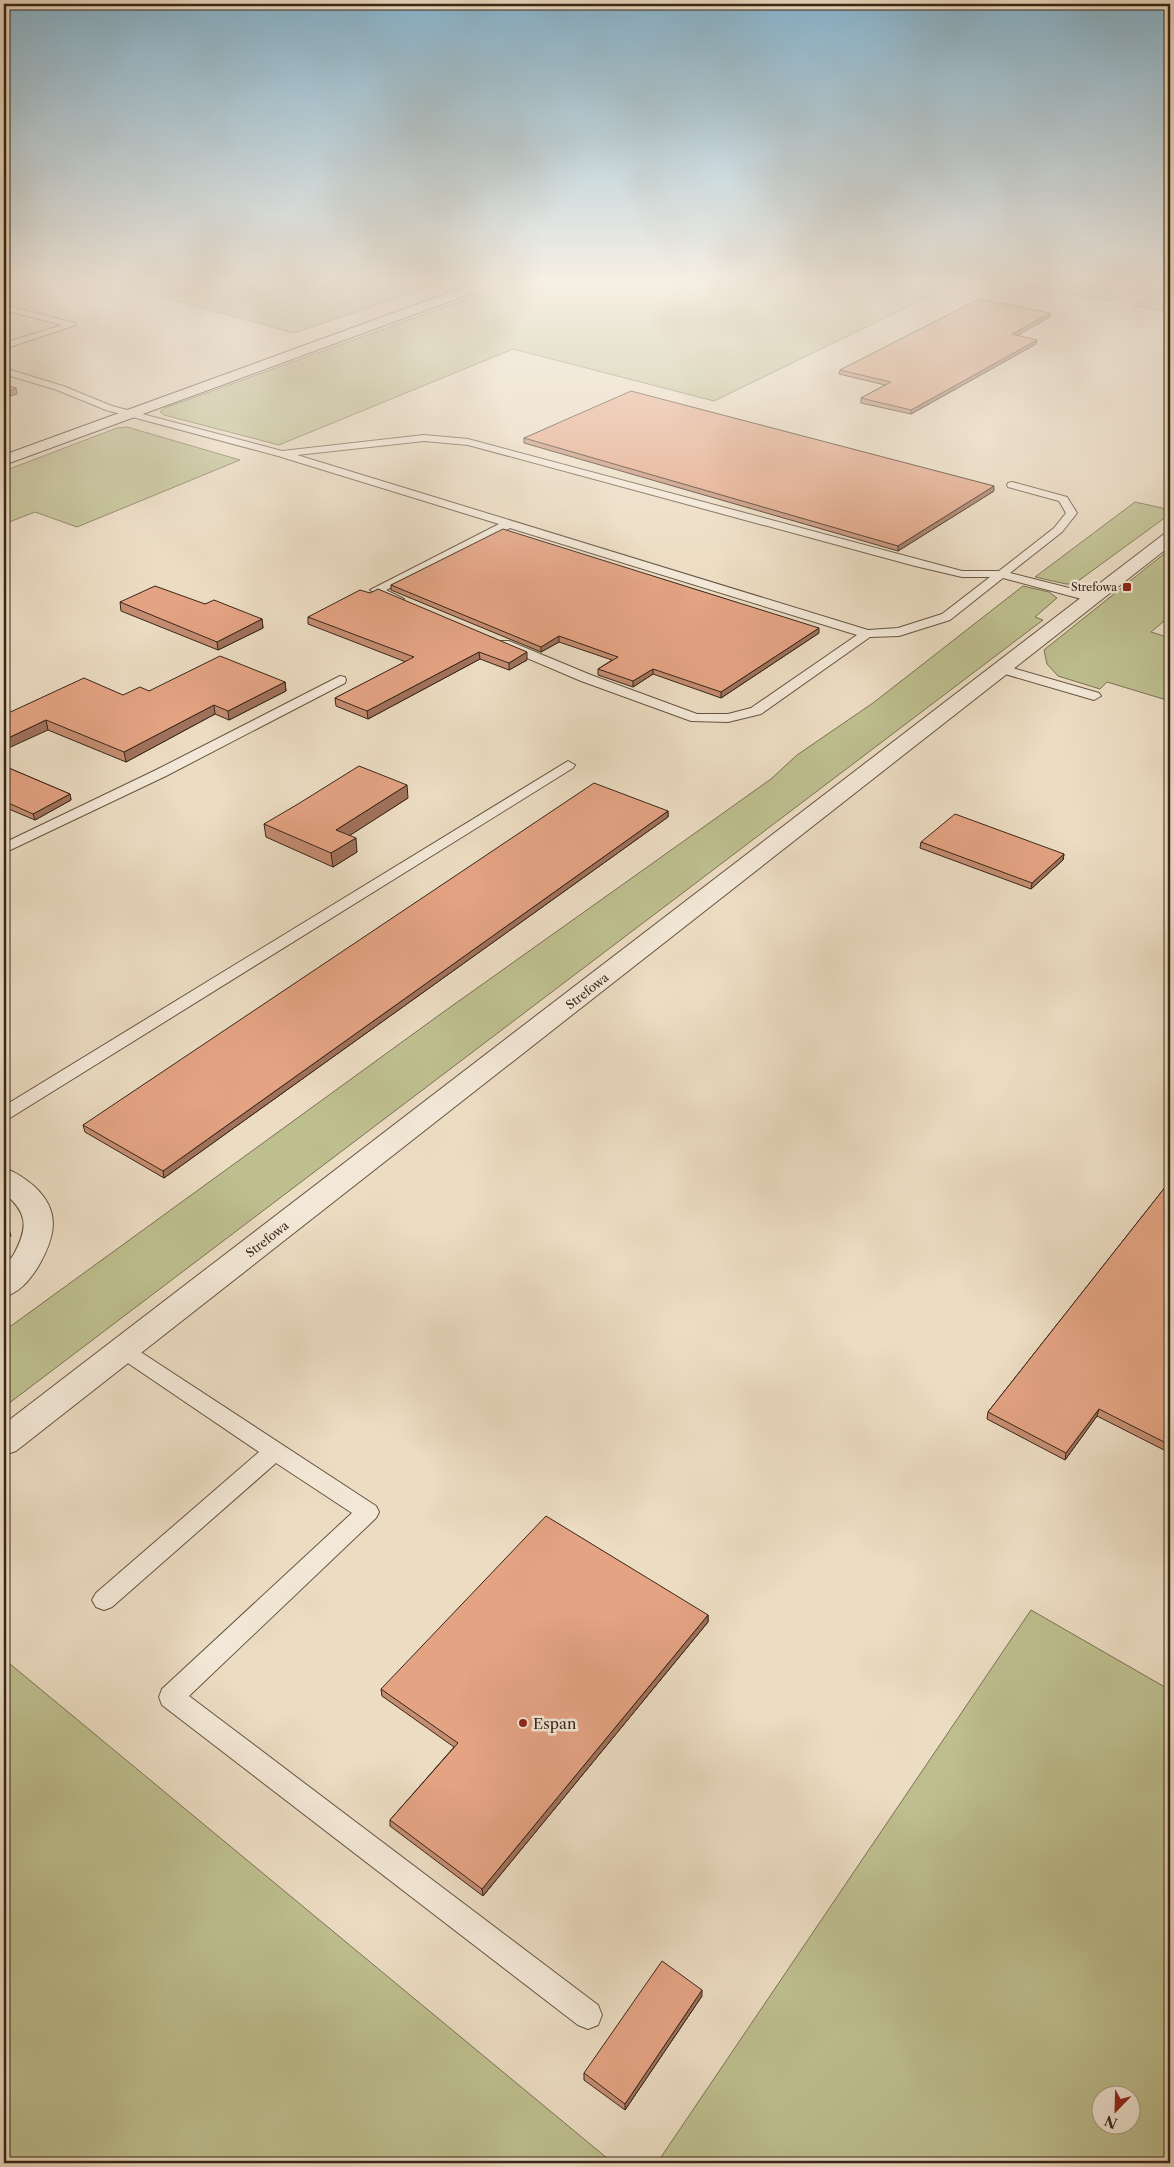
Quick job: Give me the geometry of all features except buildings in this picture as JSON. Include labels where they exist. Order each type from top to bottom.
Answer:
[{"type":"street","points":[[4,460],[214,383]]},
{"type":"street","name":"Strefowa","points":[[4,1442],[1170,538]]},
{"type":"street","points":[[4,1178],[15,1186],[37,1210],[38,1234],[28,1257],[4,1286]]},
{"type":"lane","points":[[44,383],[109,408],[282,454],[867,634],[899,632],[946,617],[1058,530],[1072,513],[1063,499],[1012,485]]},
{"type":"lane","points":[[282,454],[424,438],[461,441],[915,563],[962,574],[1001,574],[1093,598]]},
{"type":"lane","points":[[413,605],[376,590],[508,524]]},
{"type":"lane","points":[[495,640],[586,678],[696,718],[728,718],[756,711],[867,634]]},
{"type":"lane","points":[[1002,669],[1094,696]]},
{"type":"lane","points":[[4,849],[161,773],[340,680]]},
{"type":"lane","points":[[4,1114],[568,765]]},
{"type":"lane","points":[[123,1350],[368,1512],[171,1697],[588,2015]]},
{"type":"lane","points":[[104,1600],[275,1451]]},
{"type":"green space","points":[[234,383],[430,383],[279,445],[164,415],[160,412],[165,408]]},
{"type":"green space","points":[[645,383],[751,383],[714,401]]},
{"type":"green space","points":[[127,427],[240,460],[77,527],[35,512],[4,524],[4,471],[117,428]]},
{"type":"green space","points":[[1135,502],[1162,508],[1170,514],[1074,584],[1035,577]]},
{"type":"green space","points":[[1170,549],[1170,616],[1151,632],[1170,638],[1170,701],[1107,682],[1100,689],[1058,676],[1047,664],[1044,650]]},
{"type":"green space","points":[[1023,586],[1049,592],[1057,598],[1035,617],[1043,620],[4,1407],[4,1331],[442,1013],[771,779],[797,755],[873,703]]},
{"type":"green space","points":[[1031,1610],[1170,1690],[1170,2163],[657,2163]]},
{"type":"green space","points":[[4,1659],[613,2163],[4,2163]]},
{"type":"place","name":"Strefowa","points":[[1127,587]]},
{"type":"place","name":"Espan","points":[[523,1723]]}]
